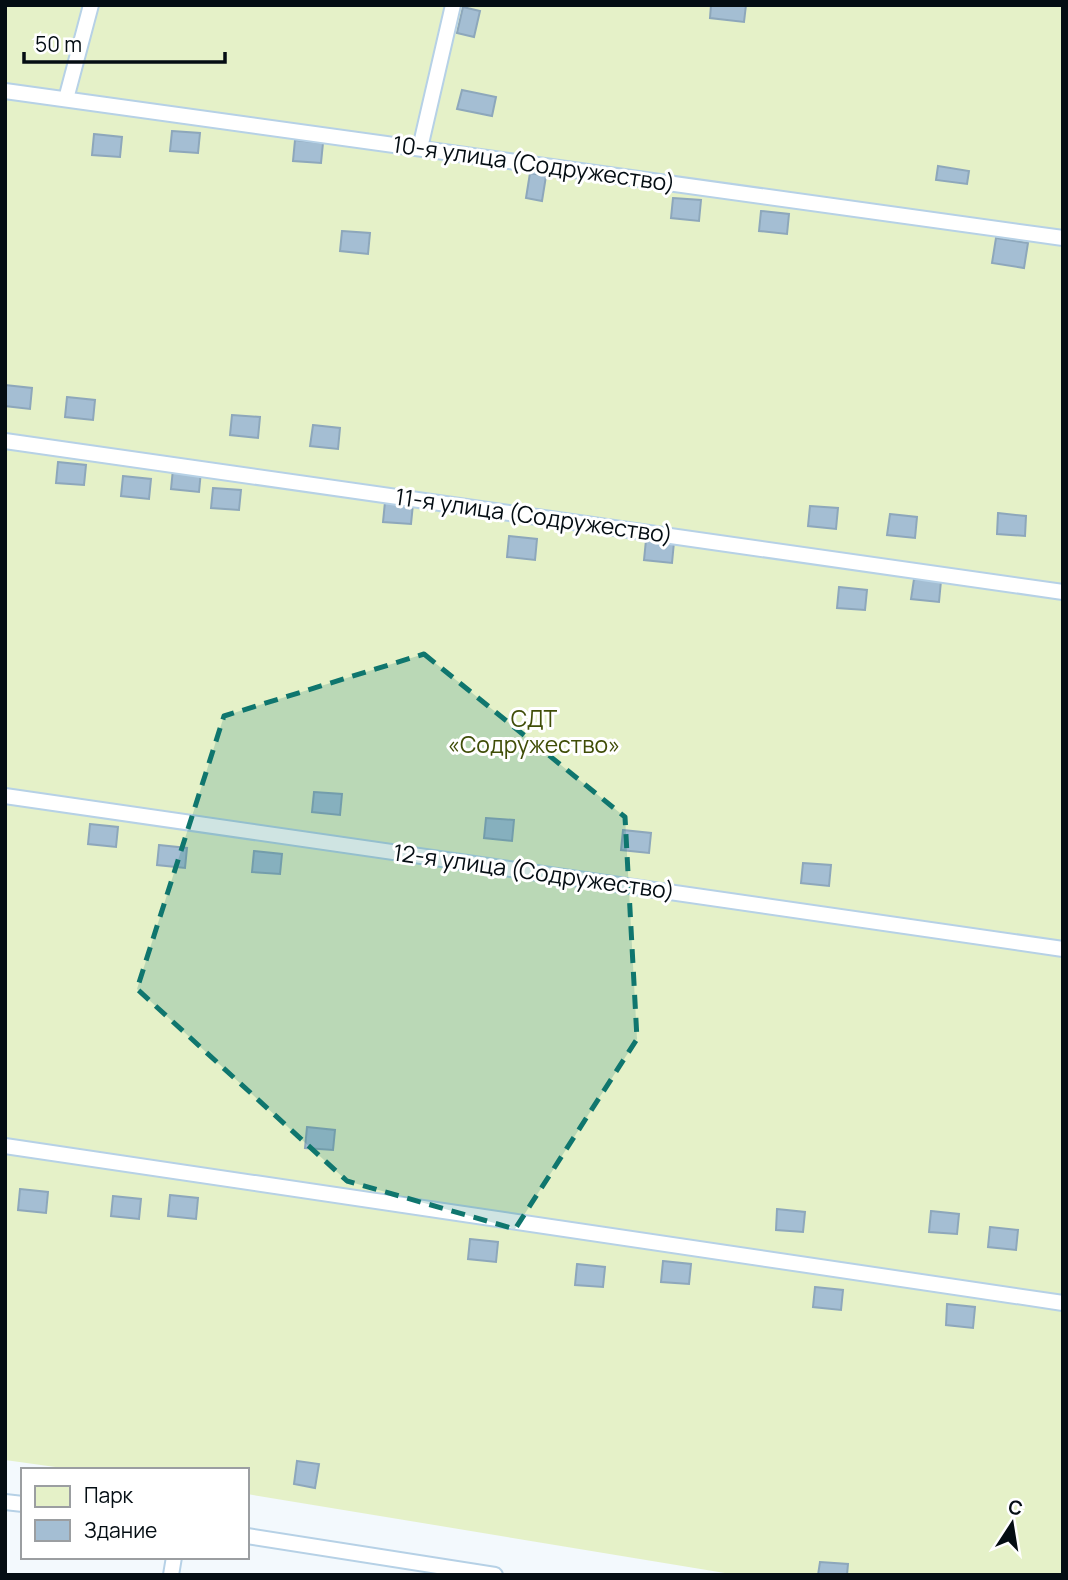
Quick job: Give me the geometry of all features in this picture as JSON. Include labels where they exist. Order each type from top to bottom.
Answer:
[{"type":"lane","points":[[66,99],[91,5]]},
{"type":"lane","points":[[420,148],[453,5]]},
{"type":"lane","name":"10-я улица (Содружество)","points":[[5,91],[1063,238]]},
{"type":"lane","name":"11-я улица (Содружество)","points":[[5,441],[1063,592]]},
{"type":"lane","name":"12-я улица (Содружество)","points":[[5,796],[1063,948]]},
{"type":"lane","points":[[5,1146],[1063,1303]]},
{"type":"lane","points":[[248,1536],[486,1574]]},
{"type":"highlighted area","points":[[424,654],[625,817],[637,1039],[515,1229],[347,1181],[137,989],[224,716]]},
{"type":"green space","name":"СДТ «Содружество»","points":[[5,5],[1063,5],[1063,1575],[737,1575],[248,1494],[248,1468],[63,1468],[5,1460]]},
{"type":"building","points":[[711,5],[746,5],[744,22],[710,18]]},
{"type":"building","points":[[463,7],[480,11],[474,37],[457,33]]},
{"type":"building","points":[[462,90],[496,97],[492,116],[457,109]]},
{"type":"building","points":[[172,131],[200,133],[198,153],[170,151]]},
{"type":"building","points":[[94,134],[122,137],[120,157],[92,155]]},
{"type":"building","points":[[295,140],[323,143],[321,163],[293,161]]},
{"type":"building","points":[[938,166],[969,171],[967,184],[936,180]]},
{"type":"building","points":[[530,173],[546,176],[542,201],[526,198]]},
{"type":"building","points":[[673,198],[701,200],[699,221],[671,218]]},
{"type":"building","points":[[761,211],[789,214],[787,234],[759,231]]},
{"type":"building","points":[[342,231],[370,233],[368,254],[340,251]]},
{"type":"building","points":[[996,238],[1028,243],[1024,268],[992,263]]},
{"type":"building","points":[[5,385],[32,388],[30,409],[5,406]]},
{"type":"building","points":[[67,397],[95,400],[93,420],[65,417]]},
{"type":"building","points":[[232,415],[260,417],[258,438],[230,435]]},
{"type":"building","points":[[313,425],[340,428],[338,449],[310,446]]},
{"type":"building","points":[[58,462],[86,465],[84,485],[56,483]]},
{"type":"building","points":[[173,469],[201,471],[199,492],[171,489]]},
{"type":"building","points":[[123,476],[151,479],[149,499],[121,496]]},
{"type":"building","points":[[213,488],[241,490],[239,510],[211,508]]},
{"type":"building","points":[[385,502],[413,504],[411,524],[383,522]]},
{"type":"building","points":[[810,506],[838,508],[836,529],[808,526]]},
{"type":"building","points":[[998,513],[1026,516],[1025,536],[997,534]]},
{"type":"building","points":[[890,514],[917,517],[915,538],[887,535]]},
{"type":"building","points":[[509,536],[537,539],[535,560],[507,557]]},
{"type":"building","points":[[646,540],[674,542],[672,563],[644,560]]},
{"type":"building","points":[[914,579],[941,581],[939,602],[911,599]]},
{"type":"building","points":[[839,587],[867,590],[865,610],[837,608]]},
{"type":"building","points":[[314,792],[342,794],[340,815],[312,812]]},
{"type":"building","points":[[486,818],[514,820],[512,841],[484,838]]},
{"type":"building","points":[[90,824],[118,827],[116,847],[88,844]]},
{"type":"building","points":[[623,830],[651,833],[649,853],[621,850]]},
{"type":"building","points":[[159,845],[187,848],[185,868],[157,865]]},
{"type":"building","points":[[254,851],[282,854],[280,874],[252,872]]},
{"type":"building","points":[[803,863],[831,865],[829,886],[801,883]]},
{"type":"building","points":[[307,1127],[335,1130],[333,1150],[305,1148]]},
{"type":"building","points":[[20,1189],[48,1192],[46,1213],[18,1210]]},
{"type":"building","points":[[170,1195],[198,1198],[196,1219],[168,1216]]},
{"type":"building","points":[[113,1196],[141,1199],[139,1219],[111,1216]]},
{"type":"building","points":[[777,1209],[805,1212],[803,1232],[776,1230]]},
{"type":"building","points":[[931,1211],[959,1214],[957,1234],[929,1232]]},
{"type":"building","points":[[990,1227],[1018,1230],[1016,1250],[988,1247]]},
{"type":"building","points":[[470,1239],[498,1242],[496,1262],[468,1259]]},
{"type":"building","points":[[663,1261],[691,1264],[689,1284],[661,1282]]},
{"type":"building","points":[[577,1264],[605,1267],[603,1287],[575,1285]]},
{"type":"building","points":[[815,1287],[843,1290],[841,1310],[813,1307]]},
{"type":"building","points":[[947,1304],[975,1307],[973,1328],[946,1325]]},
{"type":"building","points":[[297,1461],[319,1464],[315,1488],[294,1484]]},
{"type":"building","points":[[820,1562],[848,1564],[847,1575],[818,1575]]}]
